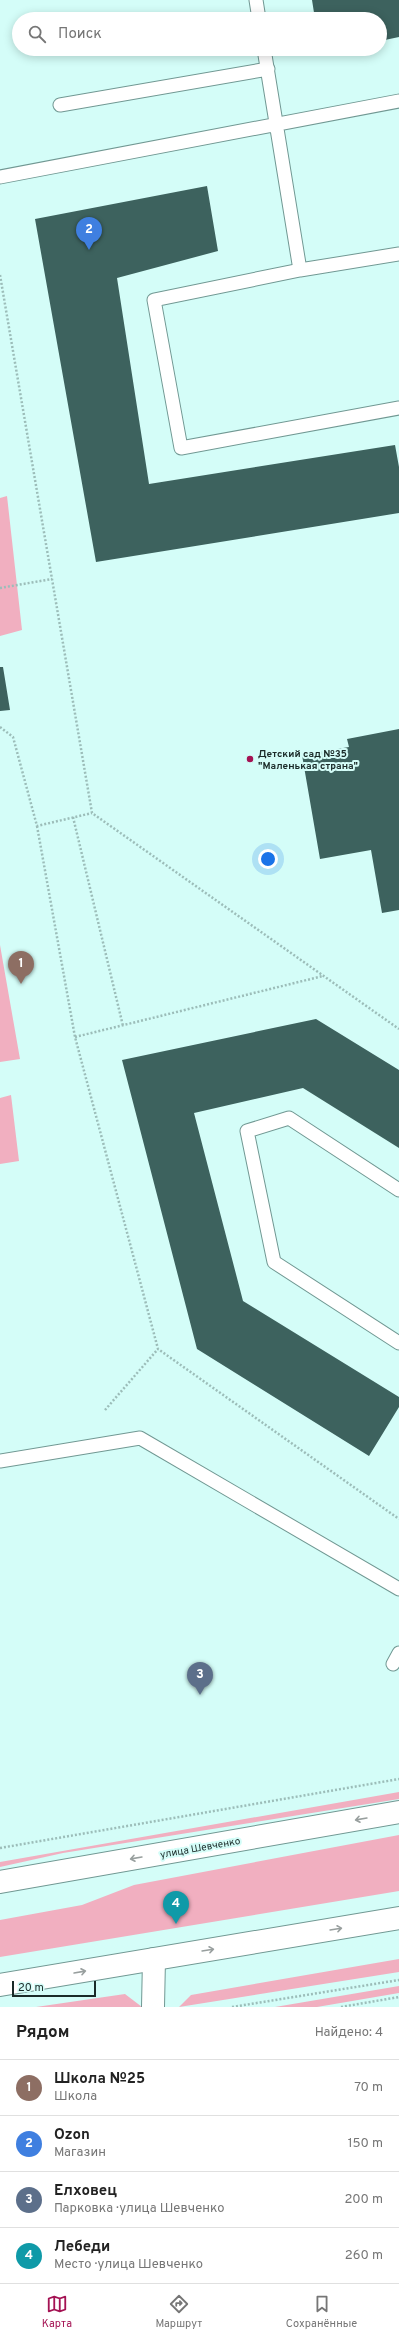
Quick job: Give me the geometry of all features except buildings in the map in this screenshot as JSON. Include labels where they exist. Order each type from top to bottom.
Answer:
[{"type":"main road","name":"улица Шевченко","points":[[0,1882],[399,1812]]},
{"type":"main road","points":[[0,1985],[399,1918]]},
{"type":"main road","points":[[153,2007],[154,1959]]},
{"type":"lane","points":[[256,0],[258,12]]},
{"type":"lane","points":[[265,56],[278,125],[300,270]]},
{"type":"lane","points":[[60,104],[268,69]]},
{"type":"lane","points":[[0,177],[399,101]]},
{"type":"lane","points":[[399,254],[300,270],[154,300],[181,448],[399,408]]},
{"type":"lane","points":[[399,1190],[290,1118],[247,1131],[274,1262],[399,1343]]},
{"type":"lane","points":[[0,1461],[140,1438],[399,1589]]},
{"type":"path","points":[[0,275],[92,813],[399,1029]]},
{"type":"path","points":[[0,588],[52,580]]},
{"type":"path","points":[[0,727],[13,737],[37,826],[75,1037],[158,1349],[399,1519]]},
{"type":"path","points":[[37,826],[92,813]]},
{"type":"path","points":[[73,817],[123,1026]]},
{"type":"path","points":[[75,1037],[324,976]]},
{"type":"path","points":[[104,1410],[158,1349]]},
{"type":"path","points":[[0,1848],[399,1779]]},
{"type":"path","points":[[232,2007],[399,1980]]},
{"type":"path","points":[[341,2007],[399,1997]]},
{"type":"shaded area","points":[[7,496],[22,630],[0,636],[0,498]]},
{"type":"shaded area","points":[[0,945],[20,1059],[0,1062]]},
{"type":"shaded area","points":[[11,1095],[19,1161],[0,1164],[0,1098]]},
{"type":"shaded area","points":[[399,1792],[399,1799],[63,1853],[0,1867],[0,1862]]},
{"type":"shaded area","points":[[399,1835],[399,1891],[0,1957],[0,1920],[82,1905],[134,1885]]},
{"type":"shaded area","points":[[399,1959],[399,1972],[179,2007],[191,1995]]},
{"type":"shaded area","points":[[399,1986],[399,1993],[317,2007],[275,2007]]},
{"type":"shaded area","points":[[125,1994],[142,2007],[36,2007]]},
{"type":"place","name":"Ozon","points":[[89,250]]},
{"type":"place","name":"Детский сад №35 \"Маленькая страна\"","points":[[250,759]]},
{"type":"place","name":"Школа №25","points":[[21,984]]},
{"type":"place","name":"Елховец","points":[[200,1695]]},
{"type":"place","name":"Лебеди","points":[[176,1924]]}]
